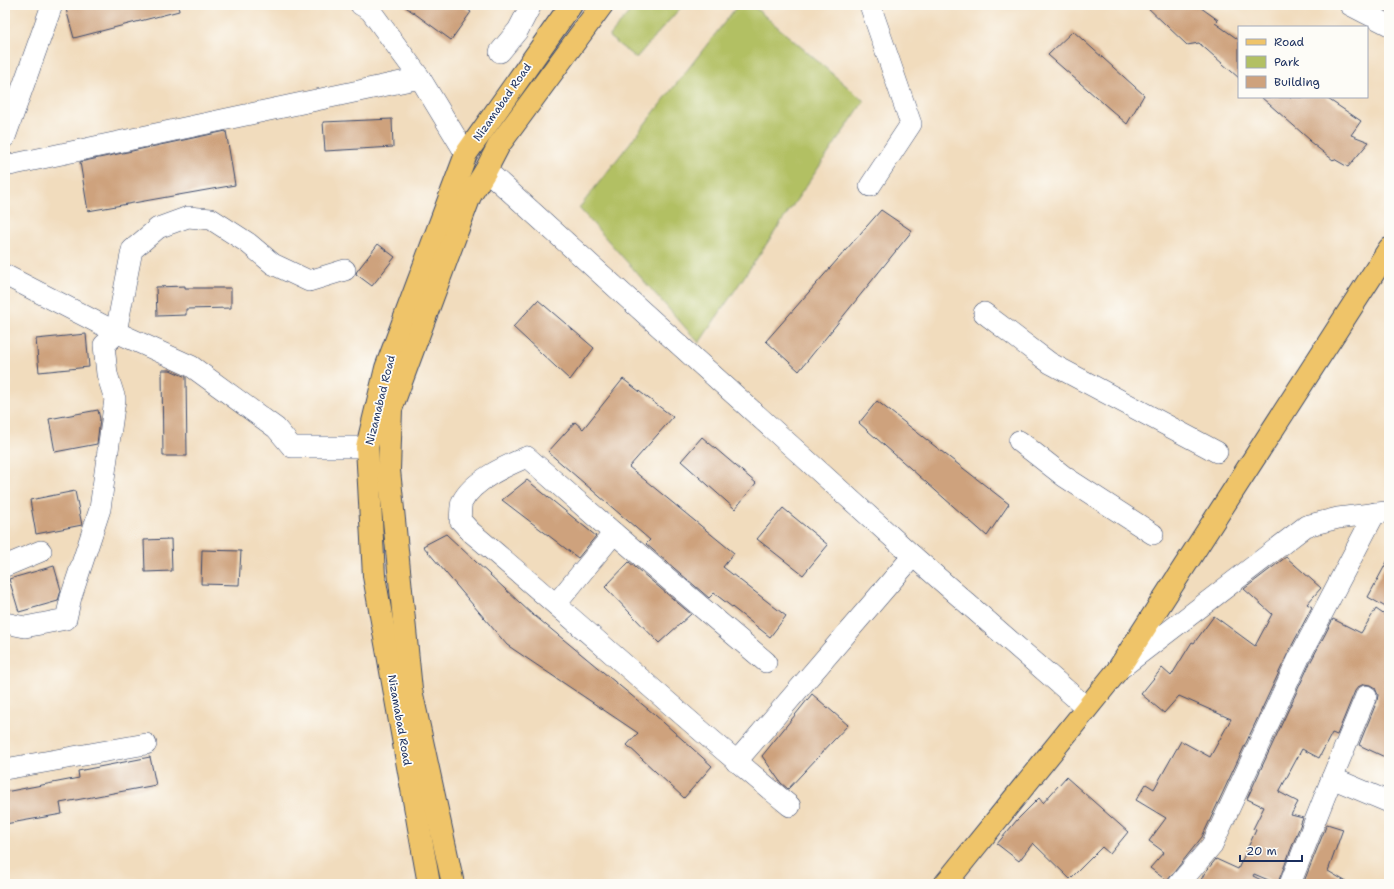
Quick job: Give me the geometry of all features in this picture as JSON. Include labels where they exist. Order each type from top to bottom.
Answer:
[{"type":"main road","name":"Nizamabad Road","points":[[430,884],[374,576],[367,447],[386,368],[466,154],[571,5]]},
{"type":"main road","points":[[453,884],[411,690],[389,470],[391,409],[470,196],[486,170],[499,144],[602,5]]},
{"type":"main road","points":[[944,884],[1116,671],[1389,249]]},
{"type":"street","points":[[5,137],[52,5]]},
{"type":"street","points":[[500,52],[518,30],[531,5]]},
{"type":"street","points":[[870,5],[911,124],[870,186]]},
{"type":"street","points":[[1350,5],[1389,25]]},
{"type":"street","points":[[369,7],[420,78],[466,154]]},
{"type":"street","points":[[5,166],[420,78]]},
{"type":"street","points":[[486,170],[913,556],[1087,708]]},
{"type":"street","points":[[5,623],[25,627],[66,619],[71,597],[100,509],[115,399],[107,374],[104,345],[114,336],[116,332],[132,250],[158,228],[188,216],[211,218],[248,243],[273,264],[309,281],[345,270]]},
{"type":"street","points":[[5,274],[116,332],[191,366],[276,428],[292,447],[367,447]]},
{"type":"street","points":[[984,313],[1050,363],[1217,452]]},
{"type":"street","points":[[1019,441],[1065,476],[1153,534]]},
{"type":"street","points":[[766,662],[527,457],[502,467],[472,488],[462,503],[460,520],[471,532],[556,604],[736,762],[790,806]]},
{"type":"street","points":[[1116,671],[1306,526],[1338,518],[1382,512]]},
{"type":"street","points":[[1179,884],[1212,845],[1299,658],[1382,512]]},
{"type":"street","points":[[556,604],[614,533]]},
{"type":"street","points":[[5,566],[41,551]]},
{"type":"street","points":[[736,762],[913,556]]},
{"type":"street","points":[[1290,884],[1366,696]]},
{"type":"street","points":[[5,769],[146,744]]},
{"type":"street","points":[[1332,778],[1389,802]]},
{"type":"green space","points":[[635,5],[683,5],[636,58],[609,37]]},
{"type":"green space","points":[[738,5],[752,5],[864,101],[699,343],[579,208]]},
{"type":"building","points":[[82,5],[178,5],[179,11],[74,38],[66,9]]},
{"type":"building","points":[[403,5],[461,5],[471,12],[451,40]]},
{"type":"building","points":[[1145,5],[1197,5],[1218,20],[1215,23],[1238,39],[1238,77],[1199,43],[1187,45]]},
{"type":"building","points":[[1073,31],[1144,95],[1127,124],[1048,55]]},
{"type":"building","points":[[1262,98],[1326,98],[1361,121],[1351,135],[1369,142],[1348,167],[1334,159],[1333,160],[1309,141],[1310,140]]},
{"type":"building","points":[[392,119],[393,147],[325,151],[323,122]]},
{"type":"building","points":[[226,131],[235,185],[88,211],[80,162]]},
{"type":"building","points":[[881,210],[912,231],[799,371],[766,341]]},
{"type":"building","points":[[378,244],[395,257],[372,286],[356,274]]},
{"type":"building","points":[[185,286],[185,288],[231,288],[231,308],[186,309],[186,315],[157,316],[156,287]]},
{"type":"building","points":[[538,300],[594,348],[570,380],[513,327]]},
{"type":"building","points":[[86,334],[89,367],[39,372],[36,339]]},
{"type":"building","points":[[162,370],[170,370],[186,377],[187,456],[163,456]]},
{"type":"building","points":[[623,379],[673,417],[629,467],[734,553],[723,567],[786,616],[770,637],[714,593],[709,598],[646,544],[650,540],[548,452],[575,422],[583,429]]},
{"type":"building","points":[[877,401],[1009,504],[987,536],[859,423]]},
{"type":"building","points":[[98,410],[100,419],[97,444],[55,452],[49,419]]},
{"type":"building","points":[[702,437],[756,483],[735,509],[681,461]]},
{"type":"building","points":[[527,480],[596,536],[578,558],[502,500]]},
{"type":"building","points":[[75,491],[82,525],[36,534],[30,500]]},
{"type":"building","points":[[783,508],[828,545],[803,575],[757,539]]},
{"type":"building","points":[[446,534],[534,616],[654,714],[712,766],[684,798],[627,745],[638,733],[507,645],[423,546]]},
{"type":"building","points":[[171,539],[172,571],[145,572],[144,540]]},
{"type":"building","points":[[202,550],[241,551],[239,585],[201,584]]},
{"type":"building","points":[[1286,557],[1321,588],[1307,604],[1312,607],[1288,653],[1202,837],[1167,881],[1150,868],[1164,852],[1149,841],[1166,818],[1136,800],[1146,784],[1154,789],[1181,741],[1210,757],[1231,719],[1179,696],[1164,713],[1141,694],[1162,668],[1171,676],[1192,642],[1194,643],[1214,616],[1255,646],[1272,614],[1244,589]]},
{"type":"building","points":[[1389,558],[1389,609],[1368,597]]},
{"type":"building","points":[[629,562],[691,614],[659,643],[605,587]]},
{"type":"building","points":[[54,566],[61,590],[58,601],[19,612],[9,579]]},
{"type":"building","points":[[1376,609],[1389,618],[1389,759],[1359,745],[1378,695],[1375,688],[1364,684],[1358,687],[1355,691],[1337,735],[1332,733],[1319,758],[1302,749],[1279,792],[1298,802],[1291,815],[1303,818],[1278,884],[1254,874],[1253,876],[1269,884],[1199,884],[1204,874],[1216,859],[1238,869],[1256,830],[1253,829],[1264,807],[1247,799],[1310,663],[1333,619],[1361,633]]},
{"type":"building","points":[[812,694],[848,725],[788,789],[781,783],[762,756]]},
{"type":"building","points":[[150,757],[156,785],[60,803],[62,814],[5,824],[5,792],[79,778],[78,771]]},
{"type":"building","points":[[1066,777],[1128,832],[1110,854],[1102,847],[1070,879],[1033,843],[1019,861],[997,844],[1017,820],[1039,798],[1043,803]]},
{"type":"building","points":[[1327,824],[1343,829],[1328,871],[1350,884],[1303,884]]}]
